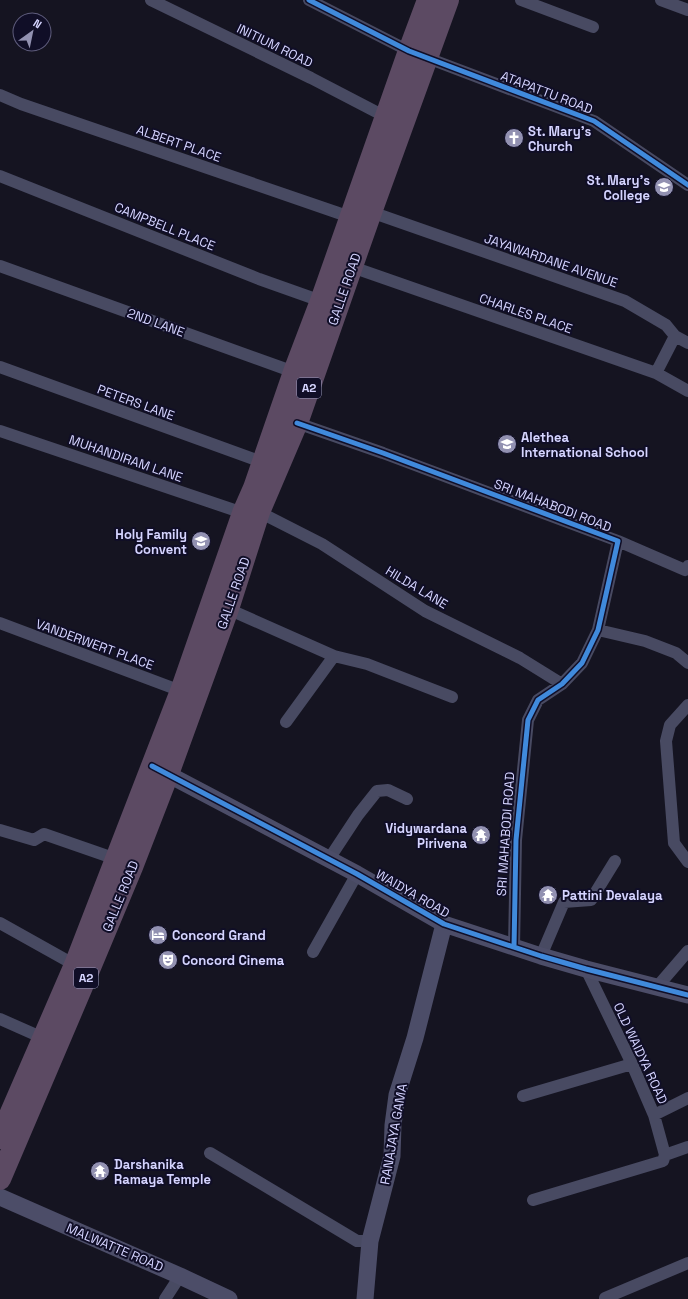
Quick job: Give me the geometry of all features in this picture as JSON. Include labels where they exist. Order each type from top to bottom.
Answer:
[{"type":"highway","name":"GALLE ROAD","points":[[0,1138],[4,1113],[43,1038],[75,965],[116,859],[160,770],[228,609],[251,512],[254,488],[262,462],[352,267],[371,212],[418,55],[428,0]]},
{"type":"highway","name":"GALLE ROAD","points":[[0,1179],[126,882],[160,770],[181,690],[251,512],[297,423],[303,376],[321,301],[386,116],[448,0]]},
{"type":"street","name":"INITIUM ROAD","points":[[151,0],[386,116]]},
{"type":"street","name":"ATAPATTU ROAD","points":[[309,0],[418,55],[594,121],[688,186]]},
{"type":"street","points":[[521,0],[593,27]]},
{"type":"street","points":[[661,0],[688,10]]},
{"type":"street","name":"ALBERT PLACE","points":[[0,95],[20,104],[350,217]]},
{"type":"street","name":"CAMPBELL PLACE","points":[[0,176],[259,279],[321,301]]},
{"type":"street","name":"JAYAWARDANE AVENUE","points":[[371,212],[625,301],[666,325],[675,336],[688,343]]},
{"type":"street","name":"2ND LANE","points":[[0,266],[303,376]]},
{"type":"street","name":"CHARLES PLACE","points":[[352,267],[656,373],[688,391]]},
{"type":"street","points":[[656,373],[675,336]]},
{"type":"street","name":"PETERS LANE","points":[[0,367],[262,462]]},
{"type":"street","name":"SRI MAHABODI ROAD","points":[[297,423],[383,452],[618,541],[598,630],[582,663],[562,684],[538,700],[528,720],[516,840],[514,947]]},
{"type":"street","name":"MUHANDIRAM LANE","points":[[0,431],[251,512]]},
{"type":"street","name":"HILDA LANE","points":[[251,512],[322,544],[424,610],[520,658],[562,684]]},
{"type":"street","points":[[618,541],[685,570],[688,566]]},
{"type":"street","points":[[228,609],[334,656],[366,664],[452,697]]},
{"type":"street","name":"VANDERWERT PLACE","points":[[0,623],[181,690]]},
{"type":"street","points":[[598,630],[645,641],[676,653],[688,664]]},
{"type":"street","points":[[286,722],[334,656]]},
{"type":"street","points":[[688,705],[670,725],[666,741],[674,843],[688,862]]},
{"type":"street","name":"WAIDYA ROAD","points":[[160,770],[357,874],[444,924],[541,956],[688,995]]},
{"type":"street","points":[[329,859],[358,815],[377,791],[388,790],[407,799]]},
{"type":"street","points":[[0,830],[34,840],[44,834],[116,859]]},
{"type":"street","points":[[541,956],[564,902],[590,900],[615,861]]},
{"type":"street","points":[[313,952],[357,874]]},
{"type":"street","points":[[0,923],[75,965]]},
{"type":"street","name":"RANAJAYA GAMA","points":[[366,1299],[370,1241],[392,1156],[393,1125],[397,1095],[415,1038],[444,924]]},
{"type":"street","points":[[657,987],[688,951]]},
{"type":"street","name":"OLD WAIDYA ROAD","points":[[586,969],[632,1064],[654,1115],[688,1098]]},
{"type":"street","points":[[0,1019],[43,1038]]},
{"type":"street","points":[[523,1096],[632,1064]]},
{"type":"street","points":[[534,1200],[663,1161],[665,1155],[654,1115]]},
{"type":"street","points":[[665,1155],[688,1147]]},
{"type":"street","points":[[210,1153],[357,1241],[370,1241]]},
{"type":"street","name":"MALWATTE ROAD","points":[[0,1197],[229,1299]]},
{"type":"street","points":[[605,1298],[688,1263]]},
{"type":"street","points":[[165,1299],[180,1276]]},
{"type":"cycle path","points":[[309,0],[409,51],[594,121],[688,185]]},
{"type":"cycle path","points":[[297,423],[383,453],[618,541],[598,630],[582,663],[562,684],[538,700],[528,720],[516,840],[514,947]]},
{"type":"cycle path","points":[[152,766],[357,874],[444,924],[541,956],[688,995]]},
{"type":"place","name":"St. Mary's Church","points":[[514,138]]},
{"type":"place","name":"St. Mary's College","points":[[664,187]]},
{"type":"place","name":"Alethea International School","points":[[507,444]]},
{"type":"place","name":"Holy Family Convent","points":[[201,541]]},
{"type":"place","name":"Vidywardana Pirivena","points":[[481,835]]},
{"type":"place","name":"Pattini Devalaya","points":[[548,895]]},
{"type":"place","name":"Concord Grand","points":[[158,935]]},
{"type":"place","name":"Concord Cinema","points":[[168,960]]},
{"type":"place","name":"Darshanika Ramaya Temple","points":[[100,1171]]}]
